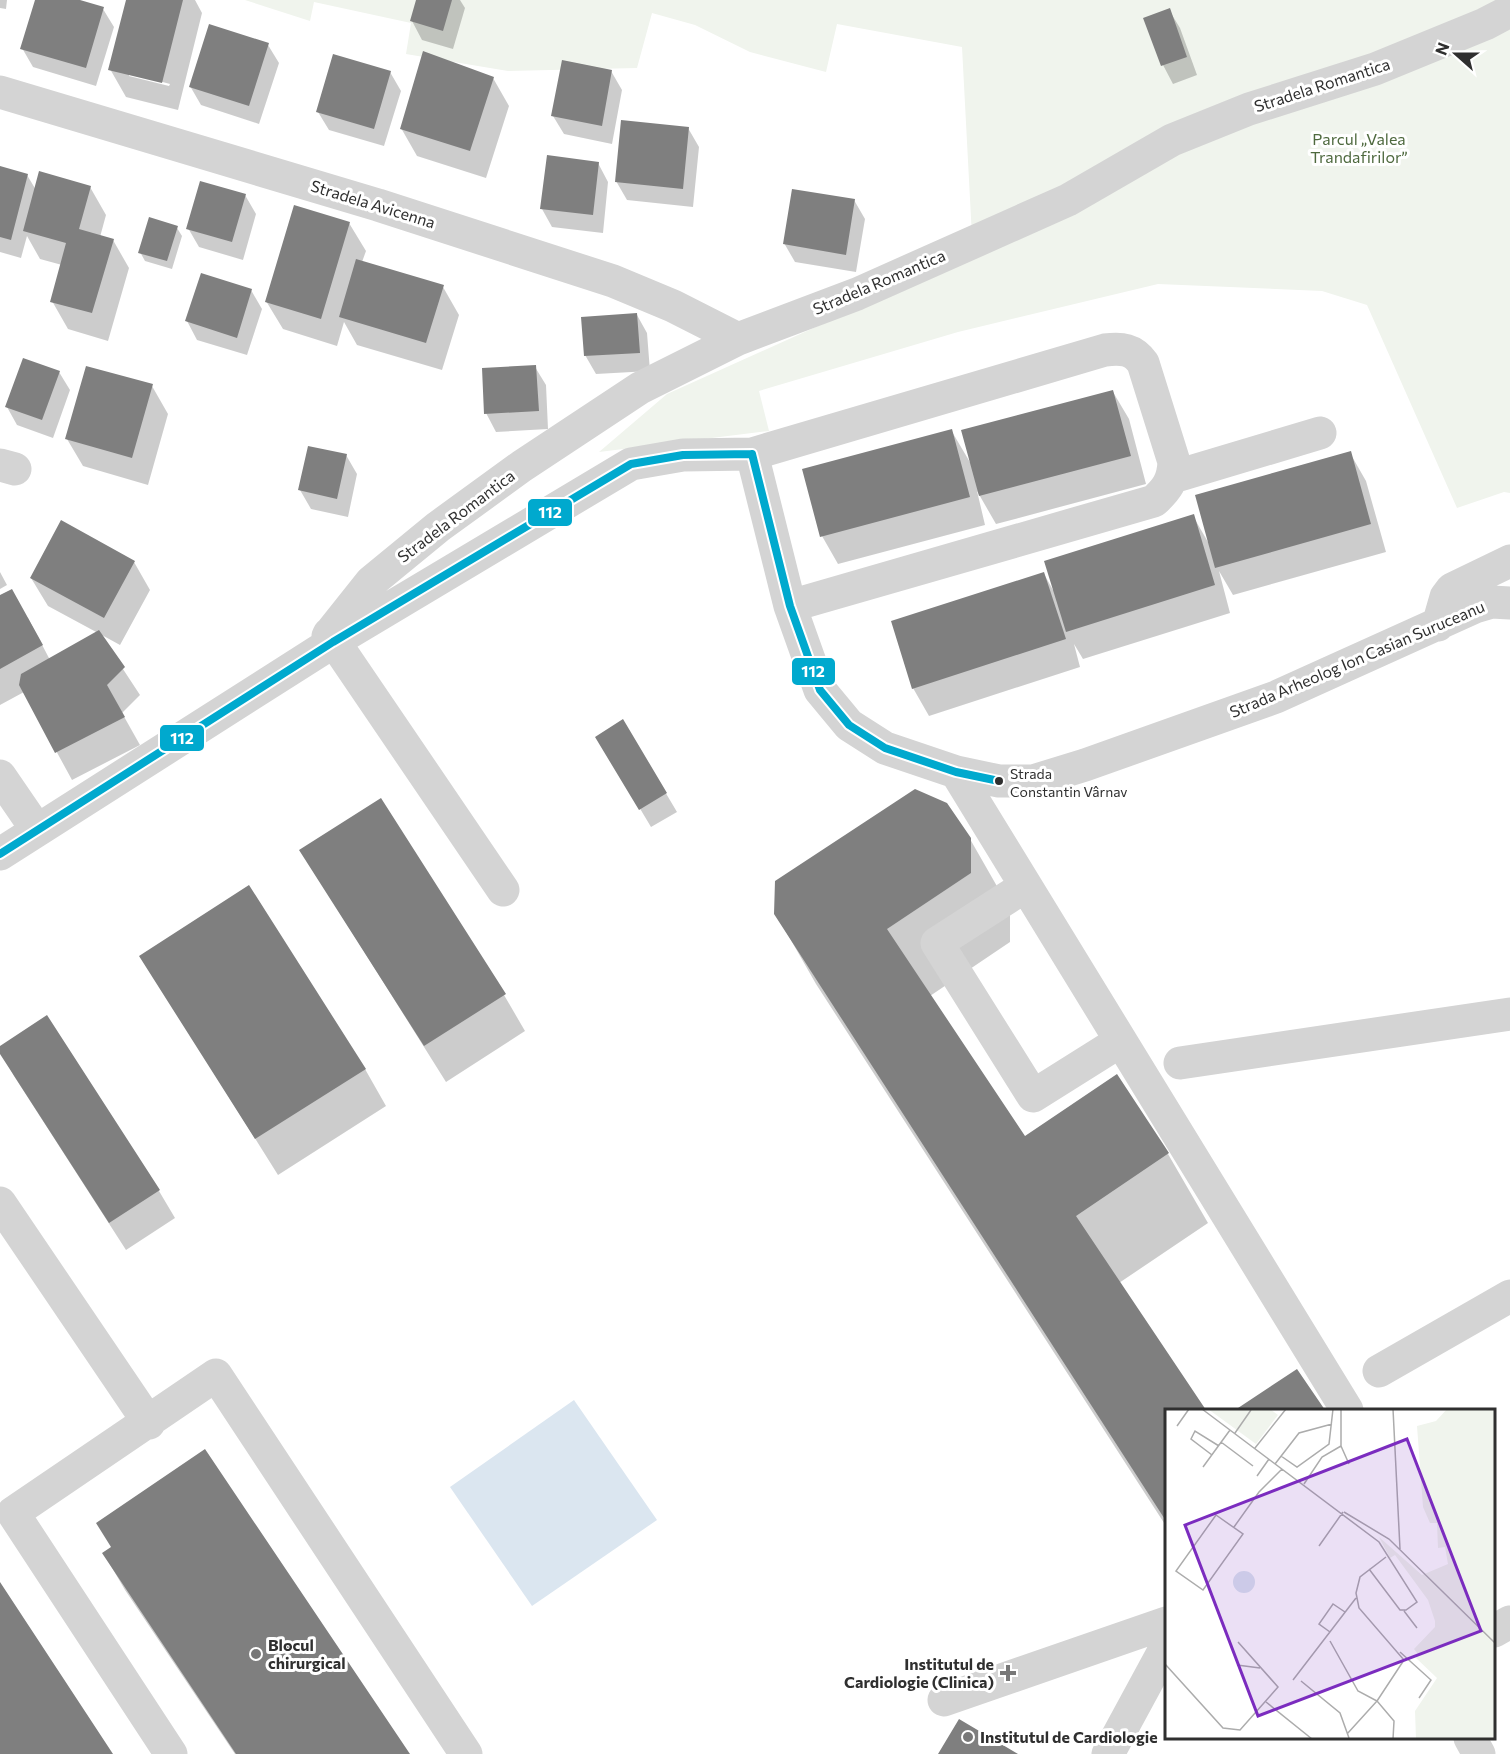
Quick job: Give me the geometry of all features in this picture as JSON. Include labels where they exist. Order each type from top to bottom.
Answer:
[{"type":"street","name":"Stradela Romantica","points":[[324,644],[371,582],[438,527],[522,466],[640,388],[738,339],[857,294],[1068,200],[1172,140],[1249,109],[1376,69],[1485,24],[1510,11]]},
{"type":"street","name":"Stradela Avicenna","points":[[0,92],[378,205],[613,281],[673,306],[738,339]]},
{"type":"street","points":[[0,854],[324,644],[631,464],[683,455],[752,454],[1106,350],[1121,348],[1136,353],[1143,363],[1174,462],[1173,477],[1166,490],[1154,501],[790,606]]},
{"type":"street","points":[[1173,477],[1320,433]]},
{"type":"street","points":[[752,454],[790,606],[820,690],[849,725],[885,748],[956,772],[1024,887],[1346,1409]]},
{"type":"street","points":[[1438,625],[1446,597],[1452,589],[1510,561]]},
{"type":"street","name":"Strada Arheolog Ion Casian Suruceanu","points":[[956,772],[999,781],[1033,781],[1276,697],[1475,607],[1492,602],[1510,603]]},
{"type":"street","points":[[324,644],[503,890]]},
{"type":"street","points":[[0,776],[37,830]]},
{"type":"street","points":[[1024,887],[937,943],[1034,1096],[1119,1042]]},
{"type":"street","points":[[1180,1063],[1510,1014]]},
{"type":"street","points":[[0,1203],[149,1423]]},
{"type":"street","points":[[1379,1371],[1510,1296]]},
{"type":"street","points":[[171,1754],[13,1513],[149,1423],[216,1375],[466,1754]]},
{"type":"street","points":[[944,1700],[1165,1624]]},
{"type":"street","points":[[1108,1754],[1165,1651]]},
{"type":"street","points":[[1471,1739],[1479,1754]]},
{"type":"green space","name":"Parcul „Valea Trandafirilor”","points":[[245,0],[1510,0],[1510,493],[1504,492],[1457,508],[1367,305],[1322,291],[1158,284],[958,332],[759,391],[769,431],[599,452],[667,394],[973,256],[962,47],[837,24],[826,72],[750,52],[695,25],[652,13],[637,68],[508,71],[406,54],[411,23],[314,2],[310,21]]},
{"type":"shaded area","points":[[574,1400],[657,1520],[532,1606],[450,1487]]},
{"type":"building","points":[[35,0],[80,0],[104,7],[86,68],[20,49]]},
{"type":"building","points":[[126,0],[183,0],[162,83],[108,70]]},
{"type":"building","points":[[416,0],[452,0],[443,31],[410,21]]},
{"type":"building","points":[[1170,8],[1187,57],[1161,66],[1143,18]]},
{"type":"building","points":[[209,24],[269,43],[249,106],[189,87]]},
{"type":"building","points":[[423,51],[494,77],[470,151],[400,129]]},
{"type":"building","points":[[333,54],[391,71],[374,129],[316,112]]},
{"type":"building","points":[[562,60],[612,70],[602,126],[551,116]]},
{"type":"building","points":[[621,120],[689,127],[683,189],[615,182]]},
{"type":"building","points":[[547,155],[599,162],[593,215],[540,209]]},
{"type":"building","points":[[0,166],[28,174],[11,240],[0,237]]},
{"type":"building","points":[[39,171],[91,186],[79,229],[114,239],[92,313],[50,302],[66,243],[23,231]]},
{"type":"building","points":[[200,181],[246,194],[232,242],[186,229]]},
{"type":"building","points":[[792,189],[855,199],[846,255],[783,244]]},
{"type":"building","points":[[294,205],[350,222],[321,319],[265,302]]},
{"type":"building","points":[[149,217],[178,226],[167,261],[138,253]]},
{"type":"building","points":[[356,259],[444,285],[426,343],[339,317]]},
{"type":"building","points":[[201,273],[252,289],[237,338],[185,321]]},
{"type":"building","points":[[637,313],[640,353],[584,356],[581,317]]},
{"type":"building","points":[[23,358],[60,371],[42,420],[5,407]]},
{"type":"building","points":[[536,365],[539,411],[484,414],[482,368]]},
{"type":"building","points":[[86,366],[153,384],[132,458],[65,439]]},
{"type":"building","points":[[1113,390],[1131,456],[979,496],[961,430]]},
{"type":"building","points":[[952,429],[970,497],[820,537],[802,469]]},
{"type":"building","points":[[308,446],[347,454],[337,499],[298,490]]},
{"type":"building","points":[[1351,451],[1371,524],[1215,568],[1195,495]]},
{"type":"building","points":[[1194,514],[1215,585],[1066,632],[1044,561]]},
{"type":"building","points":[[61,520],[135,561],[104,618],[30,578]]},
{"type":"building","points":[[1044,572],[1066,639],[912,689],[891,621]]},
{"type":"building","points":[[12,589],[43,645],[0,669],[0,595]]},
{"type":"building","points":[[99,630],[125,667],[107,685],[125,717],[55,753],[19,685],[21,674]]},
{"type":"building","points":[[623,719],[667,793],[639,810],[595,737]]},
{"type":"building","points":[[915,789],[947,803],[971,838],[971,873],[887,929],[1025,1136],[1117,1074],[1169,1153],[1076,1216],[1205,1409],[1165,1409],[1165,1519],[774,914],[775,881]]},
{"type":"building","points":[[381,798],[506,994],[424,1046],[299,850]]},
{"type":"building","points":[[249,885],[366,1069],[255,1139],[139,956]]},
{"type":"building","points":[[47,1015],[160,1190],[109,1223],[0,1054],[0,1046]]},
{"type":"building","points":[[1297,1369],[1324,1409],[1237,1409]]},
{"type":"building","name":"Blocul chirurgical","points":[[205,1449],[410,1754],[236,1754],[102,1553],[111,1547],[96,1523]]},
{"type":"building","points":[[0,1582],[113,1754],[0,1754]]},
{"type":"building","name":"Institutul de Cardiologie","points":[[959,1719],[1018,1754],[938,1754]]},
{"type":"transit line","name":"112","points":[[752,454],[790,606],[820,690],[849,725],[885,748],[956,772],[999,781]]},
{"type":"transit line","name":"112","points":[[0,854],[333,642],[631,464],[683,455],[752,454]]},
{"type":"place","name":"Strada Constantin Vârnav","points":[[999,781]]},
{"type":"place","name":"Blocul chirurgical","points":[[256,1654]]},
{"type":"place","name":"Institutul de Cardiologie (Clinica)","points":[[1008,1673]]},
{"type":"place","name":"Institutul de Cardiologie","points":[[968,1737]]}]
